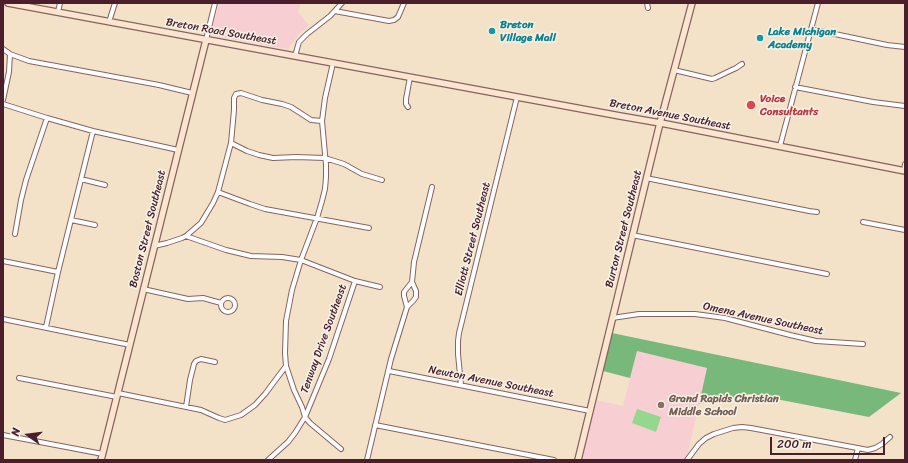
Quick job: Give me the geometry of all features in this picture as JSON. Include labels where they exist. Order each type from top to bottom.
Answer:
[{"type":"main road","name":"Breton Road Southeast","points":[[8,3],[431,81]]},
{"type":"main road","name":"Burton Street Southeast","points":[[578,460],[646,178],[692,3]]},
{"type":"main road","name":"Boston Street Southeast","points":[[102,457],[206,40]]},
{"type":"main road","name":"Breton Avenue Southeast","points":[[431,81],[660,123],[904,171]]},
{"type":"street","points":[[58,12],[60,3]]},
{"type":"street","points":[[109,22],[115,3]]},
{"type":"street","name":"Boston Street Southeast","points":[[206,40],[215,3]]},
{"type":"street","points":[[295,56],[299,42],[335,11],[342,3]]},
{"type":"street","points":[[335,11],[389,21],[398,17],[404,3]]},
{"type":"street","points":[[647,3],[648,8]]},
{"type":"street","points":[[780,146],[818,3]]},
{"type":"street","points":[[811,29],[905,47]]},
{"type":"street","points":[[3,49],[10,54],[29,61],[159,85],[192,93]]},
{"type":"street","points":[[3,100],[9,72],[10,54]]},
{"type":"street","points":[[333,63],[325,98],[322,122],[326,183],[317,218],[301,260],[292,290],[286,321],[285,347],[286,366],[305,417],[341,449]]},
{"type":"street","points":[[674,70],[712,79],[742,64]]},
{"type":"street","points":[[408,107],[406,104],[406,98],[410,77]]},
{"type":"street","points":[[795,87],[873,102],[905,106]]},
{"type":"street","points":[[154,246],[186,236],[201,223],[214,203],[231,143],[234,98],[236,94],[241,93],[262,100],[282,104],[291,107],[311,120],[322,122]]},
{"type":"street","name":"Elliott Street Southeast","points":[[461,385],[458,342],[517,97]]},
{"type":"street","points":[[3,104],[93,131],[178,150]]},
{"type":"street","points":[[15,234],[26,180],[47,118]]},
{"type":"street","points":[[46,327],[93,131]]},
{"type":"street","points":[[231,143],[258,155],[274,158],[325,158],[344,164],[362,174],[382,180]]},
{"type":"street","points":[[904,171],[905,164]]},
{"type":"street","points":[[646,178],[817,212]]},
{"type":"street","points":[[81,179],[105,185]]},
{"type":"street","points":[[367,460],[388,371],[407,307],[416,297],[416,291],[412,282],[414,262],[432,187]]},
{"type":"street","points":[[218,192],[265,209],[369,228]]},
{"type":"street","points":[[71,220],[95,225]]},
{"type":"street","points":[[863,222],[905,230]]},
{"type":"street","points":[[632,235],[827,274]]},
{"type":"street","points":[[186,236],[226,250],[251,256],[282,257],[301,260],[354,281],[380,287]]},
{"type":"street","points":[[3,261],[58,272]]},
{"type":"street","name":"Tenway Drive Southeast","points":[[268,460],[288,442],[305,417],[329,359],[354,281]]},
{"type":"street","points":[[407,307],[404,292],[412,282]]},
{"type":"street","points":[[144,289],[188,299],[203,298],[221,303]]},
{"type":"street","name":"Omena Avenue Southeast","points":[[612,318],[639,314],[695,314],[724,318],[783,334],[816,341],[863,344]]},
{"type":"street","points":[[3,319],[130,344]]},
{"type":"street","points":[[186,407],[194,364],[196,361],[201,360],[215,362]]},
{"type":"street","points":[[19,378],[201,410],[225,420],[241,415],[255,405],[286,366]]},
{"type":"street","name":"Newton Avenue Southeast","points":[[388,371],[590,411]]},
{"type":"street","points":[[375,425],[554,460]]},
{"type":"street","points":[[687,460],[699,444],[706,438],[733,428],[751,428],[868,450],[876,448],[890,437]]},
{"type":"street","points":[[3,435],[102,457]]},
{"type":"street","points":[[855,460],[858,448]]},
{"type":"shaded area","points":[[219,3],[301,3],[298,12],[309,25],[300,33],[288,49],[211,35]]},
{"type":"shaded area","name":"Grand Rapids Christian Middle School","points":[[637,351],[707,368],[688,453],[684,460],[582,460],[596,400],[623,406]]},
{"type":"green space","points":[[612,333],[901,393],[869,417],[750,394],[699,404],[707,368],[637,351],[630,378],[603,371]]},
{"type":"green space","points":[[637,409],[661,417],[656,432],[632,423]]},
{"type":"place","name":"Breton Village Mall","points":[[492,31]]},
{"type":"place","name":"Lake Michigan Academy","points":[[760,38]]},
{"type":"place","name":"Voice Consultants","points":[[751,105]]},
{"type":"place","name":"Grand Rapids Christian Middle School","points":[[661,405]]}]
